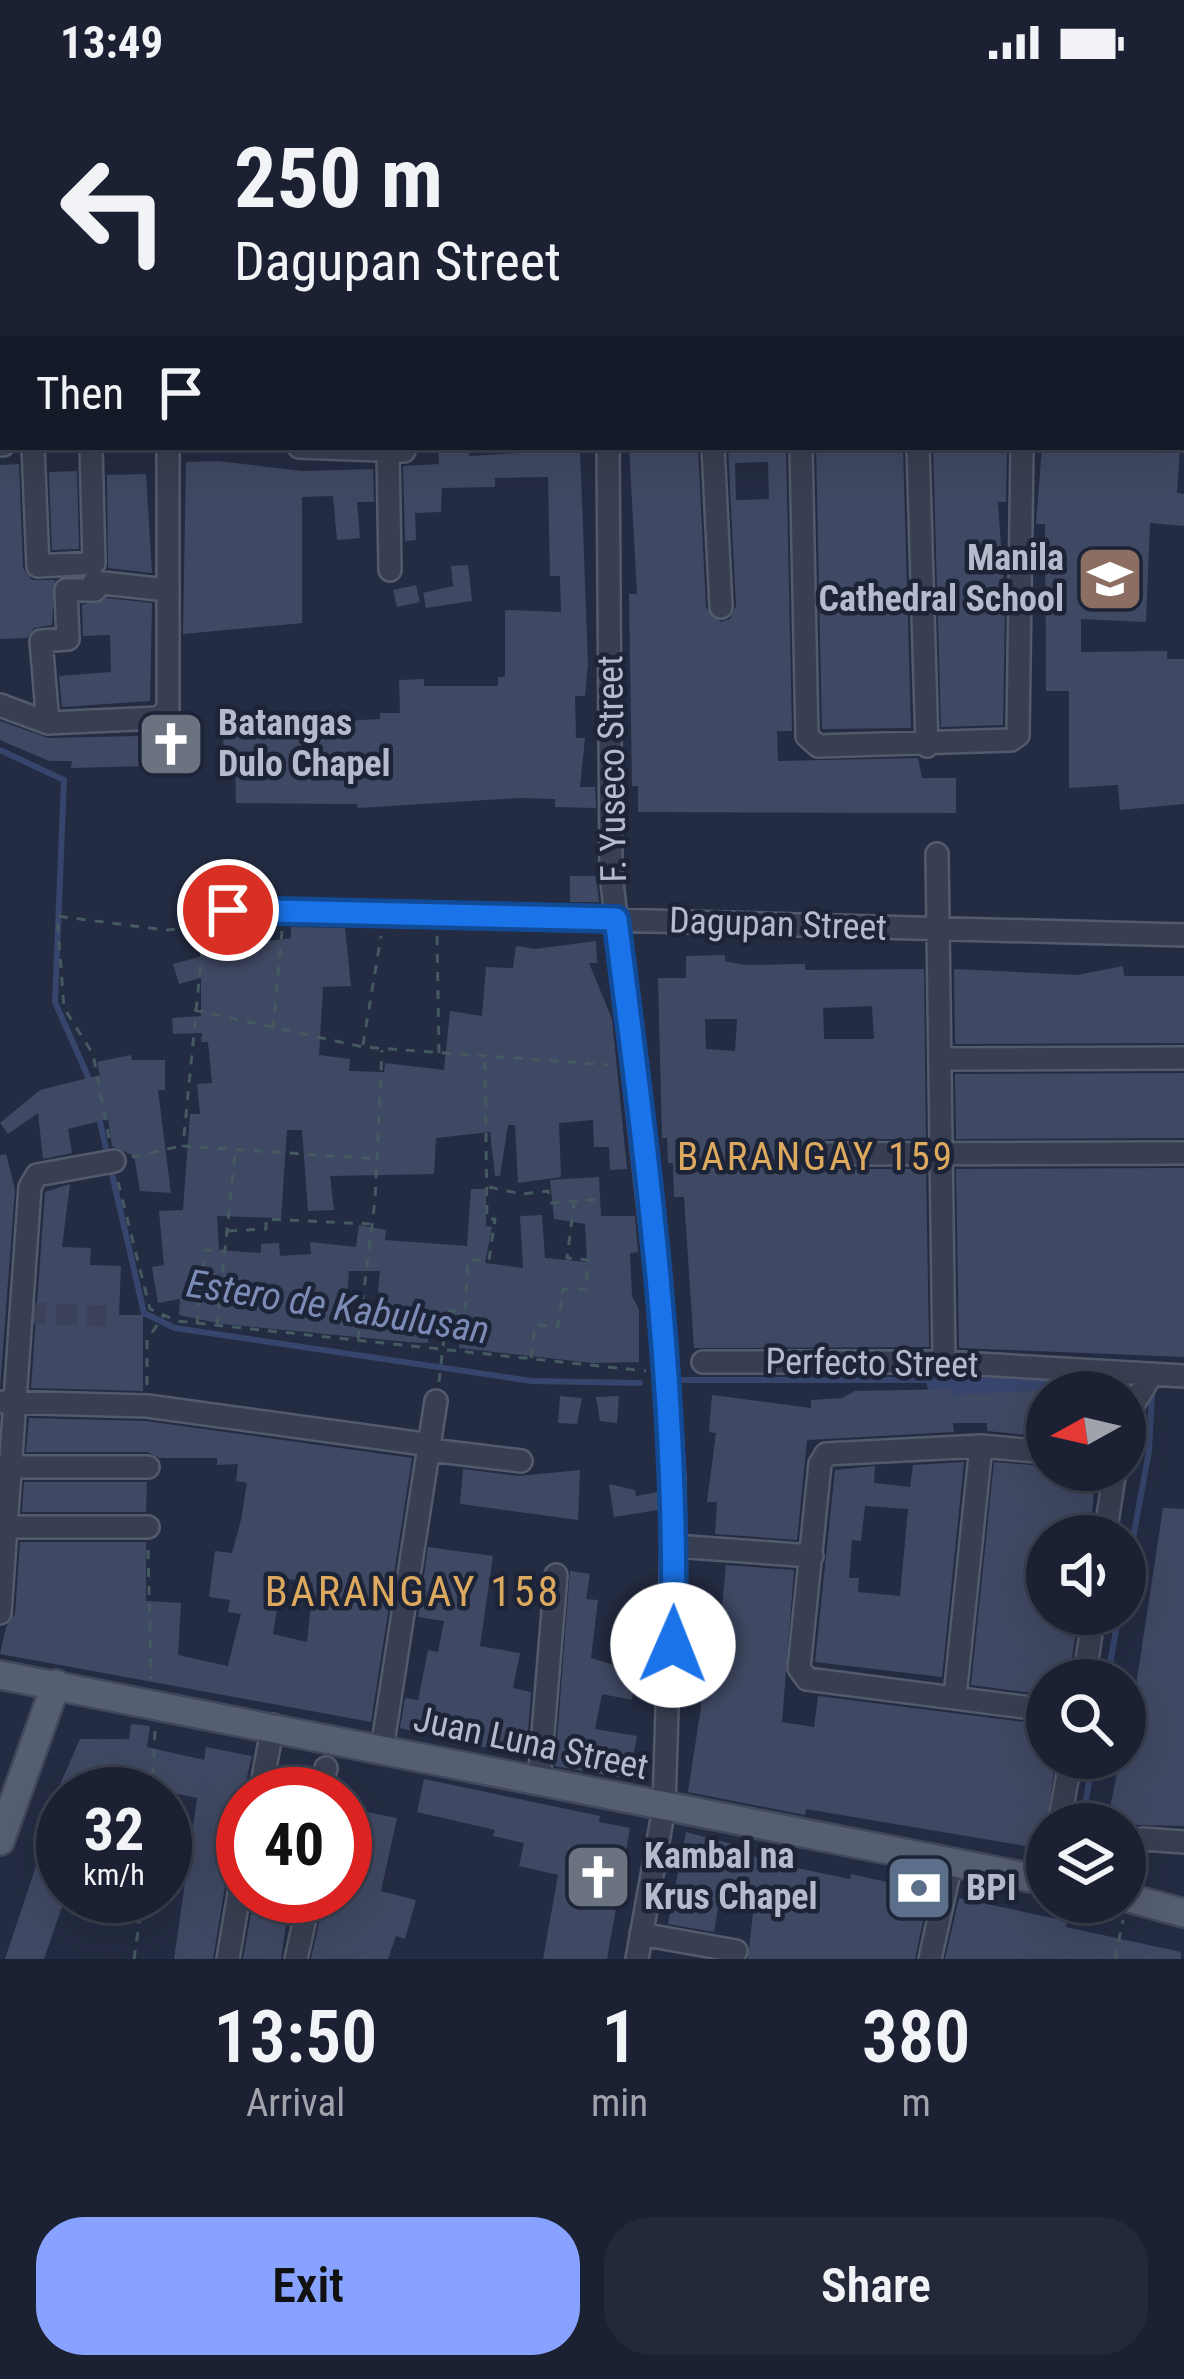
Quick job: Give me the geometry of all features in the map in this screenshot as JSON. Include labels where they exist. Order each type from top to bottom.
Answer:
[{"type":"main road","name":"Juan Luna Street","points":[[0,1675],[273,1725],[664,1808],[1026,1877]]},
{"type":"main road","points":[[0,1841],[56,1684]]},
{"type":"main road","points":[[1146,1902],[1177,1908]]},
{"type":"street","points":[[33,450],[38,566],[94,563],[92,450]]},
{"type":"street","points":[[0,704],[48,723],[158,718],[168,710],[168,450]]},
{"type":"street","points":[[372,450],[396,451],[390,570]]},
{"type":"street","name":"F. Yuseco Street","points":[[608,450],[611,873],[666,1359],[675,1546],[664,1808],[637,1959]]},
{"type":"street","points":[[713,450],[721,608]]},
{"type":"street","points":[[801,450],[810,743],[927,746],[1011,740],[1018,735],[1022,450]]},
{"type":"street","points":[[918,450],[927,746]]},
{"type":"street","points":[[48,723],[41,641],[68,639],[66,590],[95,590],[94,582],[167,590]]},
{"type":"street","points":[[937,854],[944,1362]]},
{"type":"street","name":"Dagupan Street","points":[[230,910],[1184,935]]},
{"type":"street","points":[[941,1058],[1184,1058]]},
{"type":"street","points":[[827,1154],[1184,1154]]},
{"type":"street","points":[[0,1613],[7,1402],[34,1177],[107,1162]]},
{"type":"street","name":"Perfecto Street","points":[[703,1362],[944,1362],[1147,1378],[1184,1376]]},
{"type":"street","points":[[382,1749],[436,1401]]},
{"type":"street","points":[[7,1402],[147,1406],[521,1461]]},
{"type":"street","points":[[955,1696],[981,1446]]},
{"type":"street","points":[[1026,1450],[981,1446],[826,1454],[820,1464],[802,1675],[1026,1707]]},
{"type":"street","points":[[5,1467],[148,1467]]},
{"type":"street","points":[[3,1527],[148,1527]]},
{"type":"street","points":[[675,1546],[812,1556]]},
{"type":"street","points":[[539,1781],[556,1575]]},
{"type":"street","points":[[265,1767],[273,1725]]},
{"type":"street","points":[[1146,1843],[1184,1842]]},
{"type":"street","points":[[930,1959],[950,1864]]},
{"type":"street","points":[[228,1959],[234,1923]]},
{"type":"street","points":[[296,1959],[304,1923]]},
{"type":"street","points":[[641,1934],[736,1951]]},
{"type":"path","points":[[230,910],[227,926],[165,930],[57,916],[64,1008],[92,1054],[107,1162],[150,1309],[197,1324],[629,1372]]},
{"type":"path","points":[[273,1031],[284,911]]},
{"type":"path","points":[[362,1047],[385,914]]},
{"type":"path","points":[[436,915],[439,1055]]},
{"type":"path","points":[[183,1146],[204,927]]},
{"type":"path","points":[[194,1010],[238,1016],[273,1031],[362,1047],[598,1066]]},
{"type":"path","points":[[358,1341],[378,1159],[382,1048]]},
{"type":"path","points":[[439,1376],[447,1311],[465,1311],[468,1259],[489,1260],[495,1219],[488,1219],[485,1060]]},
{"type":"path","points":[[107,1162],[183,1146],[378,1159]]},
{"type":"path","points":[[218,1326],[236,1152]]},
{"type":"path","points":[[487,1186],[522,1194],[548,1191],[551,1203],[603,1199]]},
{"type":"path","points":[[531,1360],[535,1324],[558,1326],[563,1289],[586,1289],[588,1260],[567,1258],[574,1203]]},
{"type":"path","points":[[226,1232],[266,1229],[266,1219],[370,1224]]},
{"type":"path","points":[[197,1324],[206,1250],[225,1251]]},
{"type":"path","points":[[147,1340],[164,1315]]},
{"type":"path","points":[[152,1702],[152,1767]]},
{"type":"path","points":[[134,1959],[139,1923]]},
{"type":"path","points":[[1115,1959],[1121,1923]]},
{"type":"building","points":[[438,450],[469,450],[469,456],[580,450],[588,664],[585,696],[575,696],[576,738],[585,738],[580,787],[595,787],[596,808],[555,807],[555,799],[520,798],[358,808],[357,804],[236,803],[235,765],[224,765],[223,727],[380,719],[380,713],[400,713],[399,680],[424,679],[424,686],[498,686],[498,677],[505,677],[505,610],[561,612],[560,576],[550,576],[548,477],[495,478],[495,487],[442,488],[441,512],[415,513],[416,540],[405,541],[403,466],[439,464]]},
{"type":"building","points":[[629,450],[698,450],[706,608],[721,622],[730,619],[736,606],[728,450],[786,450],[792,731],[777,731],[778,761],[918,758],[922,778],[956,778],[956,813],[638,812],[638,786],[632,786],[629,594],[637,594]],"holes":[[[768,462],[769,499],[736,500],[735,463]]]},
{"type":"building","points":[[816,450],[903,450],[911,728],[822,729]]},
{"type":"building","points":[[933,450],[1007,450],[1006,502],[998,502],[1005,604],[1003,725],[941,727]]},
{"type":"building","name":"Manila Cathedral School","points":[[1042,450],[1180,450],[1177,493],[1184,494],[1184,526],[1150,523],[1146,622],[1081,619],[1081,652],[1167,651],[1167,659],[1184,659],[1184,804],[1120,810],[1118,785],[1069,788],[1069,691],[1046,691],[1045,524],[1036,524]]},
{"type":"building","points":[[186,462],[302,471],[373,469],[374,502],[357,502],[360,538],[337,540],[333,496],[302,497],[302,623],[183,634]]},
{"type":"building","points":[[19,464],[23,568],[32,580],[55,580],[52,625],[34,628],[27,638],[0,639],[0,465]]},
{"type":"building","points":[[77,471],[79,549],[52,550],[49,472]]},
{"type":"building","points":[[146,474],[152,573],[108,568],[107,475]]},
{"type":"building","points":[[468,565],[472,601],[426,608],[423,593],[453,586],[451,566]]},
{"type":"building","points":[[416,585],[420,602],[397,607],[393,590]]},
{"type":"building","points":[[107,598],[152,603],[150,701],[62,707],[59,676],[111,672],[110,635],[83,636],[82,605]]},
{"type":"building","points":[[0,721],[48,738],[183,735],[184,765],[71,768],[72,761],[49,761],[0,740]]},
{"type":"building","points":[[570,876],[596,876],[599,902],[570,902]]},
{"type":"building","points":[[291,927],[345,928],[351,986],[323,987],[319,1055],[350,1059],[349,1071],[384,1072],[385,1063],[444,1070],[450,1011],[482,1016],[486,967],[513,968],[516,946],[535,949],[596,941],[597,963],[589,963],[612,1019],[627,1169],[610,1170],[609,1147],[594,1147],[593,1120],[559,1123],[561,1177],[518,1183],[515,1125],[508,1125],[500,1176],[495,1176],[490,1132],[436,1138],[434,1174],[330,1176],[334,1210],[308,1211],[302,1130],[287,1130],[281,1218],[217,1216],[219,1250],[261,1253],[261,1244],[279,1243],[280,1256],[311,1254],[310,1242],[356,1247],[359,1225],[386,1230],[385,1240],[467,1246],[471,1189],[486,1189],[486,1226],[492,1227],[485,1263],[523,1268],[520,1216],[542,1215],[545,1258],[587,1262],[585,1224],[554,1219],[550,1180],[599,1177],[601,1216],[635,1216],[638,1252],[630,1253],[632,1296],[639,1310],[639,1362],[592,1363],[459,1348],[461,1316],[429,1312],[428,1343],[222,1324],[179,1315],[180,1299],[158,1303],[152,1267],[164,1265],[159,1211],[183,1210],[190,1114],[200,1114],[197,1084],[212,1083],[208,1042],[201,1042],[202,1033],[173,1034],[172,1018],[201,1016],[201,978],[179,984],[173,964],[218,952],[219,959],[250,955],[248,944],[291,938]],"holes":[[[349,1271],[380,1271],[376,1315],[346,1312]]]},
{"type":"building","points":[[725,955],[725,961],[744,965],[805,964],[805,970],[924,969],[926,1139],[826,1139],[815,1146],[812,1155],[827,1169],[926,1169],[929,1347],[694,1348],[684,1197],[674,1197],[673,1163],[668,1163],[667,1138],[662,1138],[658,978],[686,978],[686,956]],"holes":[[[872,1006],[874,1039],[824,1039],[823,1008]],[[705,1019],[737,1019],[735,1051],[706,1049]]]},
{"type":"building","points":[[1123,966],[1124,976],[1184,976],[1184,1043],[955,1044],[954,969],[1077,975]]},
{"type":"building","points":[[131,1055],[132,1060],[165,1060],[165,1090],[158,1090],[171,1193],[140,1191],[134,1156],[112,1146],[108,1119],[68,1129],[72,1153],[43,1159],[38,1113],[8,1134],[0,1123],[40,1090],[100,1075],[97,1062]]},
{"type":"building","points":[[1184,1073],[1184,1138],[956,1139],[955,1074]]},
{"type":"building","points":[[6,1154],[15,1190],[0,1388],[0,1155]]},
{"type":"building","points":[[1184,1168],[1184,1357],[959,1348],[956,1169]]},
{"type":"building","points":[[70,1184],[62,1247],[91,1248],[90,1265],[121,1266],[119,1315],[143,1315],[143,1391],[31,1388],[45,1192]]},
{"type":"building","points":[[953,1389],[953,1395],[1026,1391],[1026,1435],[987,1431],[987,1423],[953,1423],[954,1432],[807,1440],[797,1540],[715,1534],[717,1502],[707,1502],[716,1433],[709,1432],[712,1395],[811,1408],[811,1400],[842,1398],[855,1391]]},
{"type":"building","points":[[560,1396],[582,1398],[577,1424],[558,1423]]},
{"type":"building","points":[[619,1396],[617,1423],[600,1421],[596,1397]]},
{"type":"building","points":[[29,1418],[146,1421],[412,1458],[371,1722],[0,1654],[6,1627],[15,1614],[20,1542],[146,1542],[146,1601],[181,1603],[178,1655],[228,1666],[241,1614],[228,1612],[230,1600],[209,1597],[215,1551],[232,1553],[241,1520],[247,1483],[236,1481],[238,1464],[217,1465],[217,1458],[160,1458],[148,1452],[26,1452]],"holes":[[[282,1578],[313,1583],[307,1642],[273,1634]]]},
{"type":"building","points":[[964,1462],[942,1677],[815,1662],[835,1470],[875,1466],[874,1483],[910,1487],[913,1465]],"holes":[[[865,1506],[908,1509],[900,1596],[858,1592],[859,1578],[849,1578],[852,1540],[861,1541]]]},
{"type":"building","points":[[994,1462],[1026,1465],[1026,1491],[1094,1491],[1092,1515],[1026,1515],[1026,1635],[1075,1635],[1072,1659],[1026,1659],[1026,1692],[971,1685]]},
{"type":"building","points":[[463,1469],[519,1476],[580,1470],[578,1520],[460,1504]]},
{"type":"building","points":[[24,1482],[147,1482],[146,1512],[22,1512]]},
{"type":"building","points":[[609,1484],[635,1490],[636,1496],[658,1492],[658,1510],[614,1517]]},
{"type":"building","points":[[1163,1508],[1184,1509],[1184,1826],[1146,1825],[1146,1803],[1111,1803],[1116,1779],[1146,1779],[1146,1659],[1140,1659]]},
{"type":"building","points":[[428,1547],[493,1556],[480,1646],[520,1653],[513,1688],[531,1692],[526,1757],[400,1728],[405,1698],[418,1700],[428,1650],[438,1652],[444,1621],[418,1617]]},
{"type":"building","points":[[726,1565],[794,1570],[782,1722],[814,1727],[818,1696],[1026,1722],[1026,1779],[1053,1779],[1050,1803],[1026,1803],[1026,1846],[806,1809],[805,1815],[688,1792],[701,1707],[705,1604],[722,1606]]},
{"type":"building","points":[[570,1571],[590,1574],[586,1599],[598,1600],[591,1658],[637,1672],[632,1700],[602,1694],[595,1729],[637,1736],[629,1779],[555,1766]]},
{"type":"building","points":[[131,1724],[150,1726],[147,1747],[204,1760],[206,1747],[252,1756],[249,1767],[216,1767],[219,1923],[213,1959],[174,1959],[179,1923],[192,1923],[197,1798],[192,1797],[192,1767],[68,1767],[80,1739],[129,1739]]},
{"type":"building","points":[[424,1779],[600,1816],[599,1822],[630,1828],[607,1959],[543,1959],[558,1875],[519,1866],[524,1843],[493,1836],[495,1830],[417,1812]]},
{"type":"building","points":[[372,1813],[397,1818],[381,1891],[416,1900],[405,1939],[396,1936],[388,1959],[311,1959],[319,1923],[372,1923]]},
{"type":"building","points":[[686,1832],[751,1849],[750,1855],[787,1866],[850,1879],[851,1874],[891,1883],[893,1875],[931,1883],[915,1959],[748,1959],[754,1903],[720,1896],[714,1932],[668,1924]]},
{"type":"building","points":[[36,1866],[36,1923],[56,1923],[44,1959],[5,1959]]},
{"type":"building","points":[[959,1898],[1026,1912],[1026,1923],[1067,1923],[1066,1927],[1181,1952],[1181,1959],[945,1959]]},
{"type":"building","points":[[249,1923],[286,1923],[281,1959],[243,1959]]},
{"type":"waterway","name":"Estero de Kabulusan","points":[[0,750],[64,780],[55,1002],[90,1081]]},
{"type":"waterway","name":"Estero de Kabulusan","points":[[99,1118],[144,1313],[175,1328],[532,1381],[640,1383]]},
{"type":"waterway","name":"Estero de Kabulusan","points":[[673,1380],[944,1380]]},
{"type":"waterway","name":"Estero de Kabulusan","points":[[944,1380],[1026,1380]]},
{"type":"waterway","name":"Estero de Kabulusan","points":[[1146,1393],[1152,1395],[1146,1467]]},
{"type":"waterway","name":"Estero de Kabulusan","points":[[1137,1515],[1142,1491]]},
{"type":"waterway","name":"Estero de Kabulusan","points":[[1111,1659],[1115,1635]]},
{"type":"waterway","name":"Estero de Kabulusan","points":[[1086,1803],[1090,1779]]},
{"type":"tunnel","points":[[25,1313],[106,1316]]},
{"type":"place","name":"Manila Cathedral School","points":[[1110,579]]},
{"type":"place","name":"Batangas Dulo Chapel","points":[[171,744]]},
{"type":"place","name":"Kambal na Krus Chapel","points":[[598,1877]]},
{"type":"place","name":"BPI","points":[[919,1888]]},
{"type":"district","name":"BARANGAY 159","points":[[816,1157]]},
{"type":"district","name":"BARANGAY 158","points":[[413,1591]]},
{"type":"route","points":[[228,910],[616,919],[666,1359],[674,1481],[673,1645]]}]
